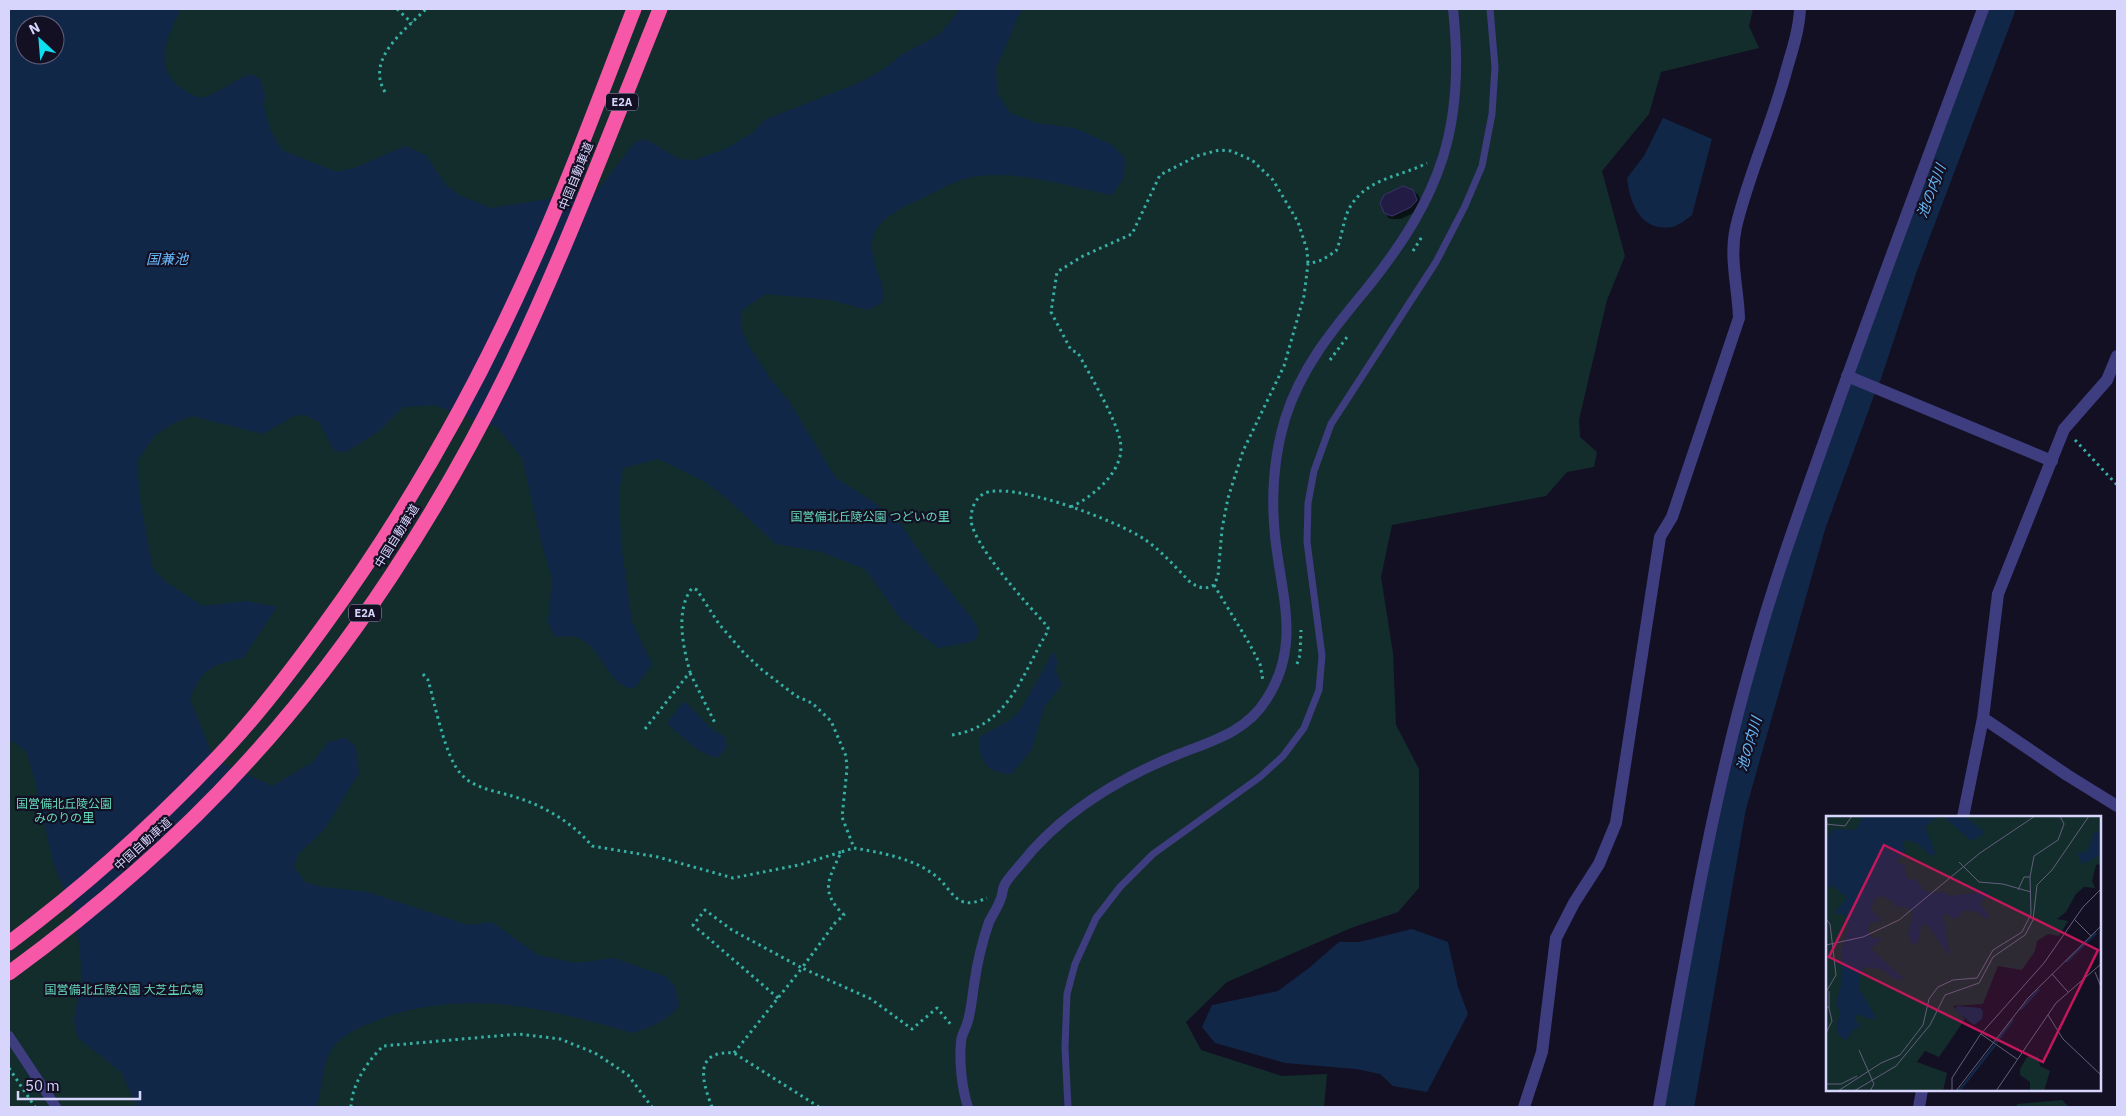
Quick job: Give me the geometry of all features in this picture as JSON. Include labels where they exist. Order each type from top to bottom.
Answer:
[{"type":"highway","name":"中国自動車道","points":[[9,943],[44,917],[110,860],[173,802],[232,742],[288,676],[391,529],[438,447],[529,271],[634,9]]},
{"type":"highway","name":"中国自動車道","points":[[9,973],[59,936],[184,827],[249,760],[305,694],[360,620],[411,543],[464,456],[507,372],[548,285],[660,9]]},
{"type":"street","points":[[968,1107],[961,1058],[961,1039],[968,1023],[977,966],[989,922],[1003,887],[1028,855],[1079,809],[1108,788],[1153,766],[1231,734],[1250,720],[1265,703],[1281,675],[1288,639],[1286,601],[1275,536],[1273,507],[1276,467],[1286,419],[1292,399],[1325,338],[1406,237],[1425,204],[1445,153],[1457,90],[1453,9]]},
{"type":"street","points":[[1524,1107],[1542,1052],[1556,938],[1574,903],[1599,864],[1616,823],[1660,537],[1672,517],[1739,318],[1732,264],[1736,229],[1782,89],[1798,28],[1800,9]]},
{"type":"street","points":[[1659,1107],[1706,853],[1727,755],[1752,660],[1785,553],[1847,376],[1983,9]]},
{"type":"street","points":[[1963,816],[1983,718],[1998,594],[2064,429],[2106,380],[2117,356]]},
{"type":"street","points":[[1847,376],[2052,461]]},
{"type":"street","points":[[1983,718],[2066,775],[2117,806]]},
{"type":"street","points":[[9,1036],[56,1107]]},
{"type":"street","points":[[1919,1107],[1922,1091]]},
{"type":"lane","points":[[1068,1107],[1065,1038],[1067,994],[1075,964],[1096,918],[1120,887],[1153,854],[1260,777],[1283,756],[1304,728],[1319,690],[1322,656],[1308,542],[1308,503],[1314,470],[1331,424],[1436,262],[1466,206],[1482,166],[1492,114],[1495,67],[1490,9]]},
{"type":"path","points":[[397,9],[412,23]]},
{"type":"path","points":[[385,92],[379,77],[379,66],[385,55],[426,9]]},
{"type":"path","points":[[952,735],[960,734],[987,721],[1004,707],[1017,690],[1048,631],[1048,627],[985,552],[973,530],[971,521],[973,504],[984,494],[1004,490],[1049,500],[1071,508],[1101,517],[1144,538],[1191,583],[1208,588],[1214,585],[1218,576],[1222,529],[1228,498],[1243,451],[1284,366],[1304,296],[1308,264],[1307,250],[1298,222],[1273,180],[1252,160],[1231,151],[1219,150],[1197,156],[1160,176],[1132,234],[1057,272],[1051,312],[1071,350],[1078,353],[1121,442],[1117,467],[1104,484],[1086,500],[1071,508]]},
{"type":"path","points":[[1308,264],[1322,260],[1336,252],[1349,208],[1364,190],[1390,176],[1412,171],[1445,153]]},
{"type":"path","points":[[1407,258],[1423,234]]},
{"type":"path","points":[[1326,366],[1348,335]]},
{"type":"path","points":[[2064,429],[2117,485]]},
{"type":"path","points":[[1214,585],[1260,664],[1262,680],[1275,686]]},
{"type":"path","points":[[715,722],[690,672],[684,647],[682,623],[686,601],[692,588],[697,590],[719,624],[744,653],[796,696],[812,703],[831,721],[846,756],[847,769],[842,817],[854,848]]},
{"type":"path","points":[[1296,668],[1300,655],[1300,622]]},
{"type":"path","points":[[645,729],[690,672]]},
{"type":"path","points":[[423,674],[428,680],[450,752],[460,773],[475,784],[512,796],[555,815],[582,834],[592,846],[658,857],[733,878],[800,865],[854,848],[891,855],[918,864],[937,876],[960,901],[971,903],[1002,893]]},
{"type":"path","points":[[734,1053],[802,968],[835,923],[844,915],[832,904],[828,884],[841,852]]},
{"type":"path","points":[[778,998],[693,924],[705,910],[732,930],[802,968],[871,999],[912,1029],[937,1008],[949,1024],[964,1031]]},
{"type":"path","points":[[351,1107],[351,1099],[368,1060],[383,1046],[519,1034],[560,1039],[595,1052],[628,1075],[652,1107]]},
{"type":"path","points":[[712,1107],[702,1074],[705,1064],[714,1054],[734,1053],[819,1107]]},
{"type":"path","points":[[9,1068],[35,1107]]},
{"type":"green space","name":"国営備北丘陵公園 つどいの里","points":[[9,9],[1753,9],[1749,26],[1759,48],[1661,72],[1649,114],[1602,171],[1625,256],[1607,300],[1579,420],[1580,437],[1597,452],[1594,467],[1567,472],[1546,496],[1392,525],[1381,577],[1393,653],[1396,725],[1419,769],[1419,888],[1398,912],[1351,928],[1227,982],[1186,1022],[1201,1050],[1282,1076],[1327,1074],[1324,1107],[9,1107]]},
{"type":"green space","points":[[2062,1100],[2069,1107],[2014,1107],[2018,1104]]},
{"type":"water","name":"国兼池","points":[[9,9],[181,9],[167,41],[165,63],[168,73],[174,82],[184,90],[197,97],[205,97],[250,74],[260,78],[265,95],[264,105],[270,129],[282,150],[337,172],[357,167],[405,146],[426,155],[446,185],[459,195],[491,208],[597,191],[635,142],[646,139],[679,159],[694,160],[725,149],[754,132],[764,120],[858,83],[884,69],[901,55],[940,34],[960,9],[1022,9],[996,68],[998,95],[1010,113],[1036,123],[1075,128],[1112,145],[1125,158],[1124,178],[1112,195],[1040,179],[986,175],[955,182],[897,211],[880,225],[873,237],[873,255],[883,295],[882,303],[867,310],[831,300],[766,294],[742,310],[741,327],[747,343],[772,381],[789,401],[836,478],[875,503],[900,523],[931,568],[978,628],[978,637],[971,642],[938,648],[901,619],[865,569],[821,552],[776,544],[725,497],[704,481],[658,459],[623,468],[619,494],[621,543],[632,622],[652,664],[635,688],[626,687],[618,682],[585,641],[573,636],[555,637],[548,623],[552,579],[542,545],[522,458],[497,427],[434,405],[403,407],[378,432],[346,452],[334,451],[319,422],[305,415],[294,416],[263,434],[191,416],[172,424],[154,436],[138,460],[139,495],[153,569],[166,582],[203,606],[246,601],[277,607],[243,658],[215,666],[204,674],[194,689],[190,699],[214,759],[272,786],[313,762],[328,742],[346,738],[356,747],[359,773],[324,830],[298,854],[294,867],[305,882],[322,887],[368,892],[468,925],[492,922],[538,955],[576,963],[614,958],[665,976],[675,986],[679,1006],[658,1023],[633,1033],[536,1009],[471,1003],[439,1005],[406,1011],[373,1022],[355,1030],[338,1041],[328,1057],[317,1107],[137,1107],[121,1072],[78,1038],[74,1021],[82,974],[76,918],[53,863],[35,781],[26,751],[9,739]]},
{"type":"water","points":[[1663,118],[1712,139],[1692,215],[1672,227],[1652,225],[1644,220],[1634,206],[1627,178],[1644,156]]},
{"type":"water","points":[[1054,651],[1057,661],[1056,672],[1062,685],[1044,707],[1032,749],[1012,774],[996,771],[982,759],[980,736],[1009,721],[1021,709]]},
{"type":"water","points":[[684,701],[712,729],[725,737],[727,747],[719,757],[705,754],[698,750],[667,723]]},
{"type":"water","points":[[1412,929],[1448,942],[1458,987],[1468,1014],[1427,1092],[1393,1086],[1380,1074],[1356,1069],[1285,1063],[1215,1043],[1202,1027],[1212,1005],[1278,991],[1339,942],[1359,942]]},
{"type":"building","points":[[1403,186],[1413,190],[1417,200],[1411,207],[1392,216],[1384,213],[1380,203],[1384,195]]},
{"type":"waterway","name":"池の内川","points":[[1866,376],[1902,268],[2000,9]]},
{"type":"waterway","name":"池の内川","points":[[1679,1107],[1731,807],[1811,524],[1860,390]]},
{"type":"park label","name":"国営備北丘陵公園 みのりの里","points":[[64,811]]},
{"type":"park label","name":"国営備北丘陵公園 大芝生広場","points":[[124,990]]}]
